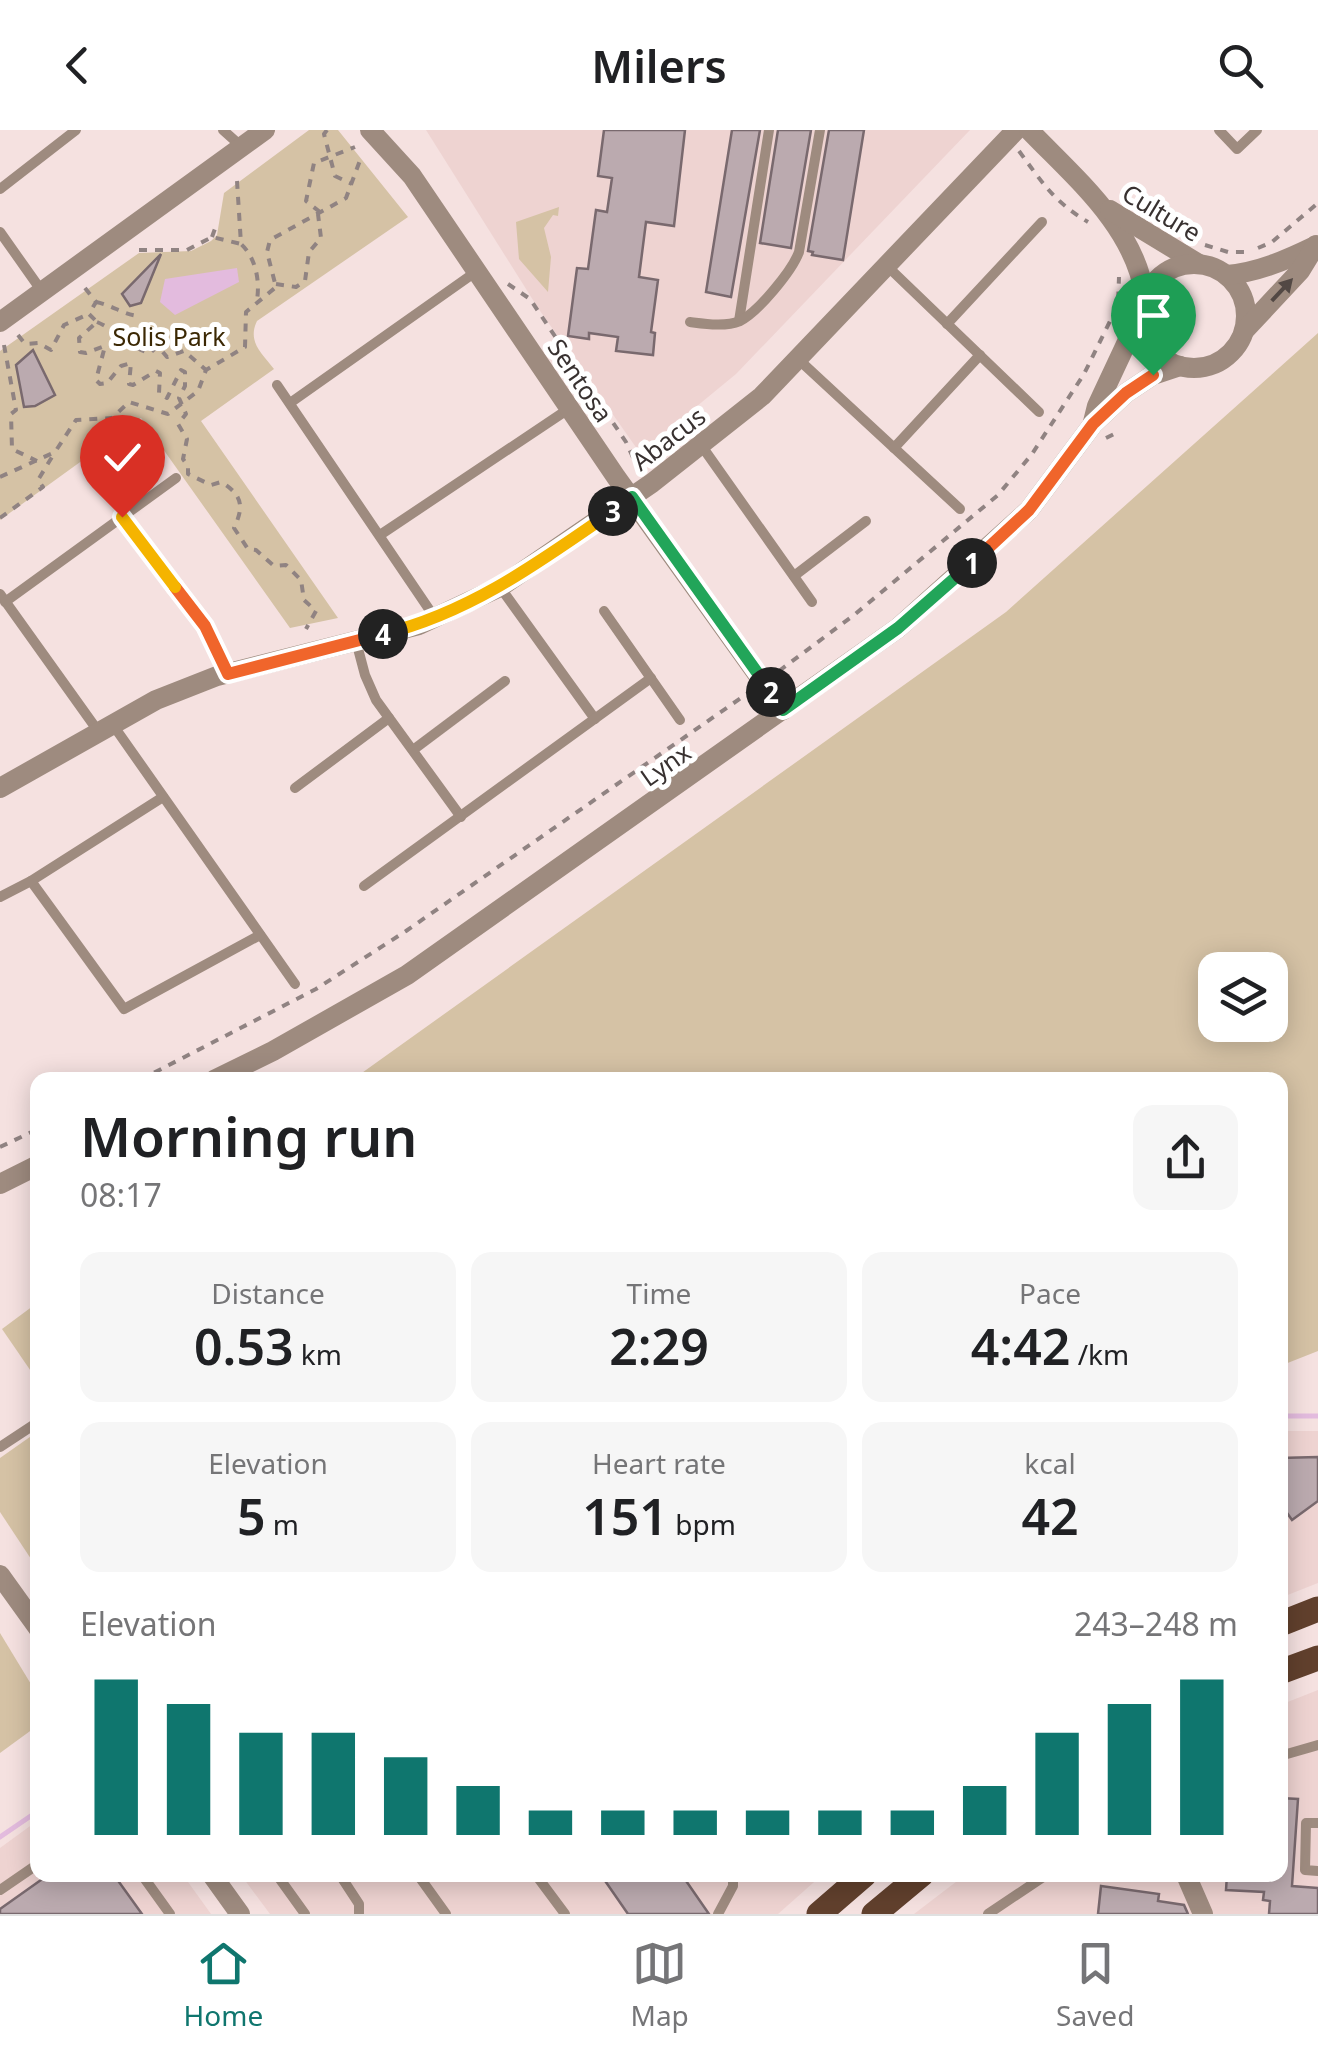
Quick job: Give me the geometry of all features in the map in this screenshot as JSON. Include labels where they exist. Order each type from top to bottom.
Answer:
[{"type":"main road","points":[[1288,1621],[1318,1609]]},
{"type":"main road","points":[[1288,1669],[1318,1658]]},
{"type":"main road","points":[[819,1914],[856,1882]]},
{"type":"main road","points":[[874,1914],[913,1882]]},
{"type":"street","points":[[0,322],[265,130]]},
{"type":"street","name":"Sentosa","points":[[370,130],[488,270],[570,408],[783,710]]},
{"type":"street","name":"Abacus","points":[[3,780],[156,700],[228,674],[435,618],[500,587],[632,497],[762,396],[1016,130]]},
{"type":"street","name":"Culture","points":[[1029,130],[1100,204],[1130,248],[1141,271],[1143,305]]},
{"type":"street","name":"Culture","points":[[1100,204],[1202,255]]},
{"type":"street","points":[[1228,275],[1248,273],[1285,260],[1312,239]]},
{"type":"street","points":[[1244,332],[1246,305],[1239,288],[1202,255],[1162,274],[1143,305],[1144,335],[1166,361],[1199,368],[1216,364],[1230,354],[1244,332],[1300,271],[1312,239]]},
{"type":"street","name":"Lynx","points":[[1093,424],[1097,406],[1143,305]]},
{"type":"street","name":"Lynx","points":[[230,1072],[407,974],[898,628],[1029,510],[1093,424],[1126,393],[1153,375],[1180,366]]},
{"type":"street","points":[[0,1184],[30,1169]]},
{"type":"street","points":[[0,1575],[30,1617]]},
{"type":"street","points":[[217,1882],[240,1914]]},
{"type":"street","points":[[1189,1882],[1203,1914]]},
{"type":"lane","points":[[0,189],[76,130]]},
{"type":"lane","points":[[222,130],[242,147]]},
{"type":"lane","points":[[738,322],[769,130]]},
{"type":"lane","points":[[690,322],[738,322],[794,266],[820,130]]},
{"type":"lane","points":[[1219,130],[1236,149],[1257,130]]},
{"type":"lane","points":[[947,324],[1042,222]]},
{"type":"lane","points":[[0,232],[41,290]]},
{"type":"lane","points":[[885,265],[1038,412]]},
{"type":"lane","points":[[290,403],[488,270]]},
{"type":"lane","points":[[894,448],[980,355]]},
{"type":"lane","points":[[797,358],[960,510]]},
{"type":"lane","points":[[277,384],[435,618]]},
{"type":"lane","points":[[380,534],[570,408]]},
{"type":"lane","points":[[701,445],[812,602]]},
{"type":"lane","points":[[176,478],[3,598],[163,797],[295,984]]},
{"type":"lane","points":[[122,517],[205,626],[228,674]]},
{"type":"lane","points":[[794,576],[866,522]]},
{"type":"lane","points":[[500,587],[594,720]]},
{"type":"lane","points":[[604,611],[680,720]]},
{"type":"lane","points":[[356,641],[376,700],[461,817]]},
{"type":"lane","points":[[364,886],[651,678]]},
{"type":"lane","points":[[413,750],[505,681]]},
{"type":"lane","points":[[295,788],[389,718]]},
{"type":"lane","points":[[0,897],[163,797]]},
{"type":"lane","points":[[31,881],[124,1009],[260,936]]},
{"type":"lane","points":[[0,1448],[30,1427]]},
{"type":"lane","points":[[1288,1754],[1318,1745]]},
{"type":"lane","points":[[1318,1823],[1306,1823],[1305,1870],[1318,1871]]},
{"type":"lane","points":[[0,1890],[30,1869]]},
{"type":"lane","points":[[147,1882],[170,1914]]},
{"type":"lane","points":[[282,1882],[305,1914]]},
{"type":"lane","points":[[345,1882],[360,1904],[358,1914]]},
{"type":"lane","points":[[423,1882],[446,1914]]},
{"type":"lane","points":[[541,1882],[565,1914]]},
{"type":"lane","points":[[718,1914],[733,1882]]},
{"type":"lane","points":[[988,1914],[1036,1882]]},
{"type":"path","points":[[327,130],[324,134],[336,176],[352,184]]},
{"type":"path","points":[[276,284],[296,287],[306,281],[310,252],[321,238],[319,213],[306,201],[314,163],[355,147]]},
{"type":"path","points":[[1022,154],[1040,183],[1096,233]]},
{"type":"path","points":[[276,284],[266,252],[270,240],[346,198],[362,155]]},
{"type":"path","points":[[237,181],[241,244]]},
{"type":"path","points":[[1202,255],[1250,252],[1272,242],[1318,203]]},
{"type":"path","points":[[212,238],[217,222]]},
{"type":"path","points":[[1289,228],[1312,239]]},
{"type":"path","points":[[139,250],[187,250],[212,238],[241,244],[260,280],[257,303]]},
{"type":"path","points":[[488,270],[530,299],[626,442],[636,464]]},
{"type":"path","points":[[781,669],[854,615],[998,495],[1032,454],[1084,374],[1118,305],[1119,274]]},
{"type":"path","points":[[260,280],[273,275]]},
{"type":"path","points":[[0,518],[43,487],[38,480],[76,420],[112,418],[129,402],[168,414],[182,404],[198,390],[206,370],[245,346],[246,312],[276,284]]},
{"type":"path","points":[[85,288],[96,302],[113,306],[128,316],[140,316]]},
{"type":"path","points":[[18,335],[25,344],[38,343],[51,350],[64,325],[89,314],[96,302]]},
{"type":"path","points":[[89,314],[140,351],[150,352],[158,346],[166,357],[184,351],[206,370]]},
{"type":"path","points":[[97,322],[79,338],[78,345],[80,352],[86,354],[105,346],[96,372],[100,384],[107,383],[127,362],[133,368],[129,384],[156,371],[160,373],[159,393],[167,398],[181,370],[186,377],[180,392],[186,414],[178,424],[187,439],[183,460],[188,474],[211,485],[221,482],[234,489],[242,514],[234,528],[240,540],[274,566],[286,565],[302,580],[304,600],[316,611],[306,629]]},
{"type":"path","points":[[4,345],[16,410],[10,414],[12,449],[37,460]]},
{"type":"path","points":[[0,361],[7,358]]},
{"type":"path","points":[[0,478],[56,452]]},
{"type":"path","points":[[155,1072],[331,980],[740,698]]},
{"type":"path","points":[[0,1147],[30,1133]]},
{"type":"shaded area","points":[[426,130],[970,130],[736,374],[640,453],[538,308]]},
{"type":"shaded area","points":[[237,268],[239,282],[175,315],[160,302],[165,279]]},
{"type":"shaded area","points":[[1288,1431],[1318,1431],[1318,1583],[1288,1595]]},
{"type":"shaded area","points":[[1318,1690],[1318,1914],[914,1914],[956,1882],[1288,1882],[1288,1702]]},
{"type":"shaded area","points":[[30,1826],[30,1882],[188,1882],[211,1914],[0,1914],[0,1848]]},
{"type":"shaded area","points":[[246,1882],[814,1882],[778,1914],[270,1914]]},
{"type":"green space","name":"Solis Park","points":[[309,130],[338,130],[408,217],[257,321],[255,341],[274,369],[201,421],[338,618],[290,628],[141,418],[0,520],[0,351],[139,253],[191,251],[211,241],[217,235],[224,193]]},
{"type":"green space","points":[[559,207],[558,216],[553,215],[544,228],[551,257],[548,292],[519,259],[516,222]]},
{"type":"green space","points":[[1318,333],[1318,1351],[1288,1363],[1288,1072],[363,1072],[1006,612]]},
{"type":"green space","points":[[30,1308],[30,1370],[2,1329]]},
{"type":"green space","points":[[30,1437],[30,1557],[0,1512],[0,1458]]},
{"type":"green space","points":[[0,1633],[30,1682],[30,1731],[0,1753]]},
{"type":"building","points":[[604,130],[685,130],[674,226],[646,222],[639,277],[658,280],[651,332],[655,333],[653,355],[616,351],[618,337],[589,333],[589,339],[568,336],[577,268],[588,269],[596,210],[607,212],[612,178],[598,176]]},
{"type":"building","points":[[732,130],[760,130],[731,297],[706,292]]},
{"type":"building","points":[[778,130],[811,130],[791,248],[760,243]]},
{"type":"building","points":[[829,130],[864,130],[843,260],[808,251]]},
{"type":"building","points":[[161,254],[141,303],[130,306],[122,294]]},
{"type":"building","points":[[33,350],[55,395],[35,406],[24,407],[16,365]]},
{"type":"building","points":[[1318,1457],[1318,1501],[1292,1520],[1288,1514],[1288,1458]]},
{"type":"building","points":[[1288,1798],[1298,1799],[1292,1886],[1318,1888],[1318,1914],[1269,1914],[1270,1901],[1263,1900],[1264,1892],[1226,1890],[1227,1882],[1288,1882]]},
{"type":"building","points":[[38,1882],[119,1882],[142,1914],[0,1914],[0,1909]]},
{"type":"building","points":[[606,1882],[687,1882],[709,1914],[628,1914]]},
{"type":"building","points":[[1101,1886],[1159,1894],[1158,1901],[1184,1905],[1188,1914],[1098,1914]]},
{"type":"waterway","points":[[1288,1416],[1318,1416]]},
{"type":"waterway","points":[[0,1837],[30,1816]]},
{"type":"route","points":[[122,517],[205,626],[228,674],[419,625],[500,587],[632,497],[783,710],[898,628],[985,552],[1029,510],[1093,424],[1126,393],[1153,375]]}]
